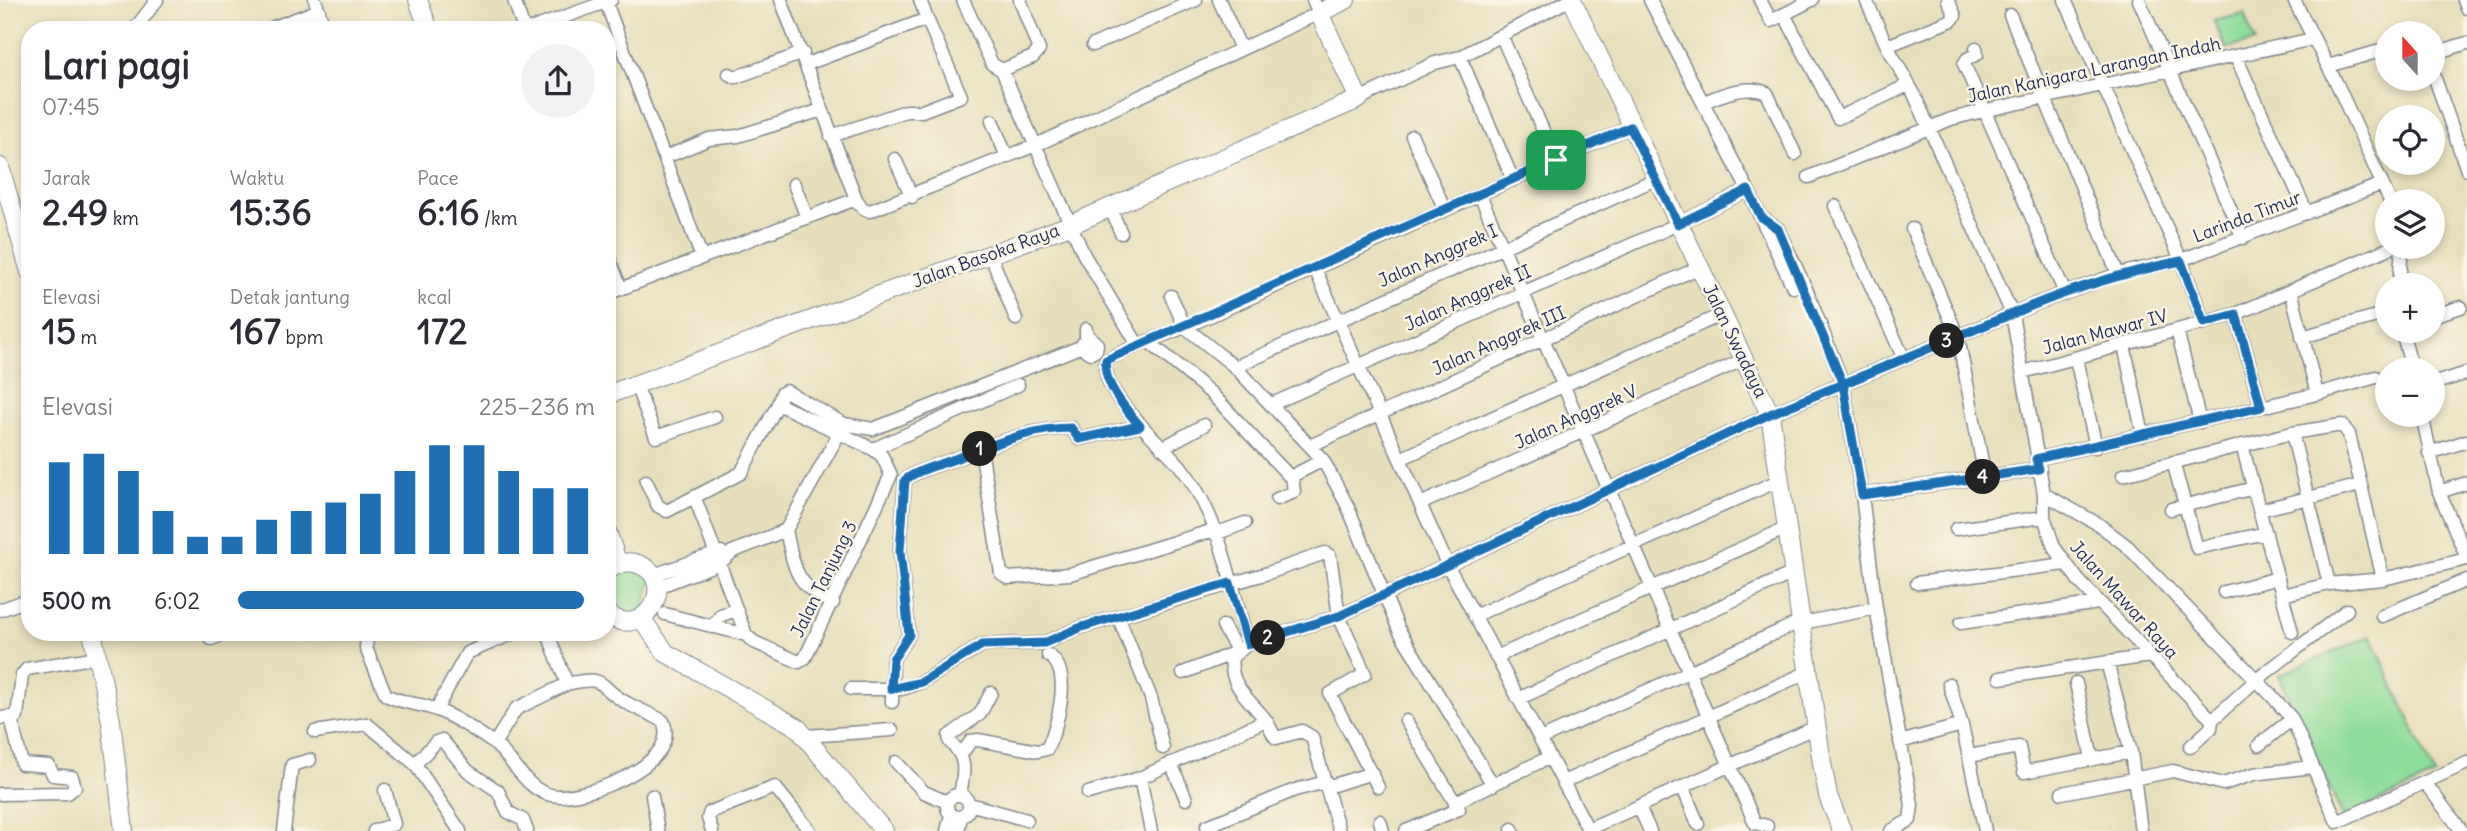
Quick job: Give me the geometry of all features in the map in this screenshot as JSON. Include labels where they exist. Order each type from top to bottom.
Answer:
[{"type":"street","points":[[141,21],[157,0]]},
{"type":"street","points":[[418,0],[426,21]]},
{"type":"street","points":[[514,0],[522,21]]},
{"type":"street","points":[[781,0],[856,199],[870,211],[912,197],[1036,145],[1241,49],[1316,7],[1346,0]]},
{"type":"street","points":[[831,136],[906,111],[922,111],[961,96],[920,0]]},
{"type":"street","points":[[963,0],[992,64],[1002,70],[1070,225],[1143,343],[1212,394],[1291,478],[1294,492],[1277,499]]},
{"type":"street","points":[[1093,45],[1196,0]]},
{"type":"street","points":[[1219,0],[1241,49]]},
{"type":"street","points":[[1650,0],[1704,102],[1794,288]]},
{"type":"street","points":[[1760,0],[1771,21],[1812,0]]},
{"type":"street","name":"Jalan Mawar Raya","points":[[1866,0],[1929,128],[2012,314],[2044,494],[2044,517],[2054,547],[2099,603],[2212,720]]},
{"type":"street","points":[[1887,46],[1952,20],[1955,16],[1948,0]]},
{"type":"street","points":[[2065,0],[2181,261],[2204,323]]},
{"type":"street","points":[[2139,0],[2242,238]]},
{"type":"street","points":[[2294,0],[2328,66],[2384,189]]},
{"type":"street","points":[[2464,0],[2467,8]]},
{"type":"street","points":[[551,21],[607,1],[614,21]]},
{"type":"street","points":[[1316,7],[1359,99],[1435,63],[1460,57],[1574,1]]},
{"type":"street","name":"Jalan Swadaya","points":[[1574,1],[1630,127],[1770,414],[1816,727],[1828,796],[1842,831]]},
{"type":"street","points":[[1002,70],[1033,57],[1039,50],[1026,2]]},
{"type":"street","points":[[284,21],[317,5]]},
{"type":"street","points":[[1784,14],[1838,118],[1908,85]]},
{"type":"street","points":[[2010,15],[2118,274]]},
{"type":"street","points":[[729,74],[736,78],[805,59],[927,19]]},
{"type":"street","points":[[616,25],[702,258]]},
{"type":"street","points":[[1501,35],[1556,160]]},
{"type":"street","name":"Jalan Kanigara Larangan Indah","points":[[1809,177],[1929,128],[1983,111],[2043,95],[2313,39]]},
{"type":"street","points":[[2445,50],[2467,43]]},
{"type":"street","points":[[1976,48],[1977,54],[1966,59],[1964,64],[2065,293]]},
{"type":"street","points":[[2328,66],[2375,52]]},
{"type":"street","points":[[1460,57],[1513,180]]},
{"type":"street","points":[[2236,57],[2307,213]]},
{"type":"street","points":[[1704,102],[1727,92],[1759,89],[1767,93],[1795,154]]},
{"type":"street","points":[[2440,91],[2466,162]]},
{"type":"street","name":"Jalan Basoka Raya","points":[[616,393],[1070,225],[1359,99]]},
{"type":"street","points":[[673,154],[709,139],[738,136],[822,110]]},
{"type":"street","points":[[992,121],[1007,157]]},
{"type":"street","points":[[1339,831],[1310,734],[1302,731],[1276,738],[1266,720],[1240,690],[1231,664],[1240,649],[1230,583],[1215,532],[1197,489],[1181,466],[1125,408],[1104,366],[1106,360],[1630,127]]},
{"type":"street","points":[[1412,136],[1445,210]]},
{"type":"street","points":[[895,159],[912,197]]},
{"type":"street","points":[[0,167],[21,228]]},
{"type":"street","name":"Jalan Anggrek I","points":[[1235,367],[1656,179]]},
{"type":"street","points":[[794,184],[807,218]]},
{"type":"street","name":"Larinda Timur","points":[[1183,673],[1240,649],[1339,616],[1447,564],[1609,492],[1770,414],[2012,314],[2118,274],[2181,261],[2382,184]]},
{"type":"street","name":"Jalan Anggrek II","points":[[1272,404],[1678,224],[1748,190]]},
{"type":"street","points":[[1480,195],[1755,823],[1767,826]]},
{"type":"street","points":[[616,291],[856,199]]},
{"type":"street","points":[[1835,206],[1904,359]]},
{"type":"street","points":[[1110,208],[1121,233]]},
{"type":"street","points":[[1761,217],[1778,229],[1843,384],[1862,495],[1876,608],[1912,805],[1913,826],[1891,831]]},
{"type":"street","points":[[1912,229],[1958,337],[1984,477]]},
{"type":"street","points":[[990,254],[1016,319]]},
{"type":"street","name":"Jalan Mawar IV","points":[[2022,372],[2236,314],[2375,254]]},
{"type":"street","name":"Jalan Anggrek III","points":[[1312,445],[1700,268]]},
{"type":"street","points":[[1314,269],[1447,564],[1588,830],[1816,727]]},
{"type":"street","points":[[616,276],[621,289]]},
{"type":"street","points":[[2291,290],[2317,394]]},
{"type":"street","points":[[1171,296],[1185,327],[1235,367],[1312,445],[1323,460],[1347,505],[1399,631],[1493,785]]},
{"type":"street","points":[[2445,312],[2461,307]]},
{"type":"street","points":[[1400,459],[1723,314]]},
{"type":"street","points":[[2236,314],[2261,407]]},
{"type":"street","points":[[2302,337],[2375,316]]},
{"type":"street","points":[[2177,330],[2200,422]]},
{"type":"street","points":[[842,429],[873,429],[1080,348],[1087,332]]},
{"type":"street","points":[[2124,345],[2143,435]]},
{"type":"street","name":"Jalan Anggrek V","points":[[1420,504],[1745,359]]},
{"type":"street","points":[[2076,359],[2096,447]]},
{"type":"street","points":[[2445,380],[2467,373]]},
{"type":"street","points":[[1862,495],[1984,477],[2375,377]]},
{"type":"street","points":[[987,383],[992,396]]},
{"type":"street","points":[[636,385],[656,438],[715,417]]},
{"type":"street","points":[[646,481],[663,510],[695,498],[741,473],[778,404],[842,429],[873,449],[1018,385]]},
{"type":"street","points":[[2123,475],[2292,433],[2336,424],[2347,428],[2383,579]]},
{"type":"street","points":[[1162,448],[1204,425]]},
{"type":"street","points":[[891,695],[893,659],[909,635],[900,551],[905,480],[917,471],[1048,428],[1071,428],[1079,439],[1140,426]]},
{"type":"street","points":[[2282,595],[2329,584],[2383,579],[2467,559],[2439,492],[2424,427]]},
{"type":"street","points":[[655,581],[786,530],[842,429]]},
{"type":"street","points":[[2292,433],[2329,584]]},
{"type":"street","points":[[2429,453],[2467,441]]},
{"type":"street","points":[[2242,445],[2292,632]]},
{"type":"street","name":"Jalan Tanjung 3","points":[[746,635],[754,642],[799,662],[805,658],[889,484],[890,468],[873,449]]},
{"type":"street","points":[[981,449],[1001,573],[1008,578],[1070,573],[1245,523]]},
{"type":"street","points":[[1291,478],[1323,460]]},
{"type":"street","points":[[2173,463],[2177,507],[2193,543],[2200,549],[2266,533]]},
{"type":"street","points":[[1474,616],[1780,480]]},
{"type":"street","points":[[2439,492],[2467,483]]},
{"type":"street","points":[[2260,510],[2361,485]]},
{"type":"street","points":[[2177,507],[2254,488]]},
{"type":"street","points":[[2044,494],[2098,524],[2127,546],[2255,681],[2273,696],[2291,719],[2337,822],[2467,763]]},
{"type":"street","points":[[695,498],[746,635]]},
{"type":"street","points":[[1956,529],[2044,517]]},
{"type":"street","points":[[1496,657],[1787,528]]},
{"type":"street","points":[[786,530],[796,574],[815,595],[833,603]]},
{"type":"street","points":[[851,688],[891,695],[912,686],[982,645],[1044,643],[1118,616],[1325,553],[1330,556],[1339,616],[1349,645],[1365,674],[1330,694],[1378,788]]},
{"type":"street","points":[[616,567],[634,563],[655,581],[655,605],[641,618],[626,621],[616,616]]},
{"type":"street","points":[[1917,583],[2065,564]]},
{"type":"street","points":[[1518,699],[1793,573]]},
{"type":"street","points":[[2224,592],[2278,578]]},
{"type":"street","points":[[2382,616],[2467,580]]},
{"type":"street","points":[[0,610],[21,602]]},
{"type":"street","points":[[1961,623],[2099,603]]},
{"type":"street","points":[[1540,739],[1801,622],[1876,608]]},
{"type":"street","points":[[712,627],[721,615],[737,610]]},
{"type":"street","points":[[2190,747],[2211,729],[2212,720],[2255,681],[2347,610]]},
{"type":"street","points":[[665,614],[746,635]]},
{"type":"street","points":[[1118,616],[1151,698],[1163,748]]},
{"type":"street","points":[[641,618],[667,653],[778,715],[806,736],[884,831]]},
{"type":"street","points":[[1223,626],[1240,649]]},
{"type":"street","points":[[94,641],[111,721],[124,831]]},
{"type":"street","points":[[366,641],[366,648],[386,695],[412,706],[436,710],[494,744],[541,792],[564,796],[626,777],[646,766],[664,747],[667,730],[663,721],[624,702],[600,681],[589,678],[567,684],[516,709],[494,744]]},
{"type":"street","points":[[436,710],[467,653],[495,641]]},
{"type":"street","points":[[549,641],[567,684]]},
{"type":"street","points":[[962,753],[971,741],[978,740],[1038,751],[1047,749],[1063,690],[1055,659],[1048,655]]},
{"type":"street","points":[[2000,678],[2150,656]]},
{"type":"street","points":[[0,794],[68,793],[75,787],[72,777],[53,775],[48,766],[22,764],[6,718],[17,716],[20,708],[23,672],[97,657]]},
{"type":"street","points":[[2107,662],[2131,752],[2141,831]]},
{"type":"street","points":[[1563,782],[1711,718],[1808,672]]},
{"type":"street","points":[[2076,683],[2092,759]]},
{"type":"street","points":[[1949,684],[1962,725],[1985,831]]},
{"type":"street","points":[[896,762],[924,792],[953,811],[966,814],[962,753],[950,743],[949,736],[980,714],[991,693]]},
{"type":"street","points":[[2259,745],[2291,719]]},
{"type":"street","points":[[1088,793],[1140,778],[1266,720]]},
{"type":"street","points":[[1406,721],[1459,810],[1406,831]]},
{"type":"street","points":[[315,732],[367,724],[415,764],[460,831]]},
{"type":"street","points":[[1900,742],[1962,725]]},
{"type":"street","points":[[806,736],[892,730]]},
{"type":"street","points":[[415,764],[436,742],[442,740],[468,771],[498,791],[508,812],[523,820],[527,831]]},
{"type":"street","points":[[1969,756],[2019,747],[2024,772],[2131,752]]},
{"type":"street","points":[[1456,802],[1550,757]]},
{"type":"street","points":[[284,831],[292,765],[310,760]]},
{"type":"street","points":[[1171,764],[1185,799]]},
{"type":"street","points":[[2062,793],[2173,771],[2223,784],[2254,774],[2312,767]]},
{"type":"street","points":[[1207,826],[1295,790],[1372,773]]},
{"type":"street","points":[[1140,778],[1152,831]]},
{"type":"street","points":[[2425,783],[2462,831]]},
{"type":"street","points":[[712,831],[708,818],[710,812],[775,787],[810,831]]},
{"type":"street","points":[[1683,788],[1698,824]]},
{"type":"street","points":[[374,831],[394,824],[385,790]]},
{"type":"street","points":[[652,796],[658,831]]},
{"type":"street","points":[[958,831],[952,796],[1027,820]]},
{"type":"street","points":[[1639,807],[1650,831]]},
{"type":"street","points":[[947,831],[953,811]]},
{"type":"green space","points":[[2244,14],[2255,42],[2226,48],[2214,21]]},
{"type":"green space","points":[[616,565],[653,576],[641,618],[616,614]]},
{"type":"green space","points":[[2371,636],[2435,776],[2343,817],[2279,675]]},
{"type":"route","points":[[1556,160],[1106,360],[1104,366],[1107,375],[1125,408],[1140,426],[1113,434],[1079,439],[1075,438],[1071,428],[1034,431],[959,455],[917,471],[905,480],[902,486],[900,551],[909,635],[893,659],[891,689],[902,689],[922,682],[982,645],[994,642],[1044,643],[1082,627],[1230,583],[1248,644],[1339,616],[1447,564],[1609,492],[1770,414],[1843,384],[2038,303],[2118,274],[2181,261],[2204,323],[2236,314],[2261,407],[2036,459],[2039,469],[1862,495],[1843,384],[1807,291],[1778,229],[1761,217],[1748,190],[1678,224],[1630,127],[1556,160]]}]
